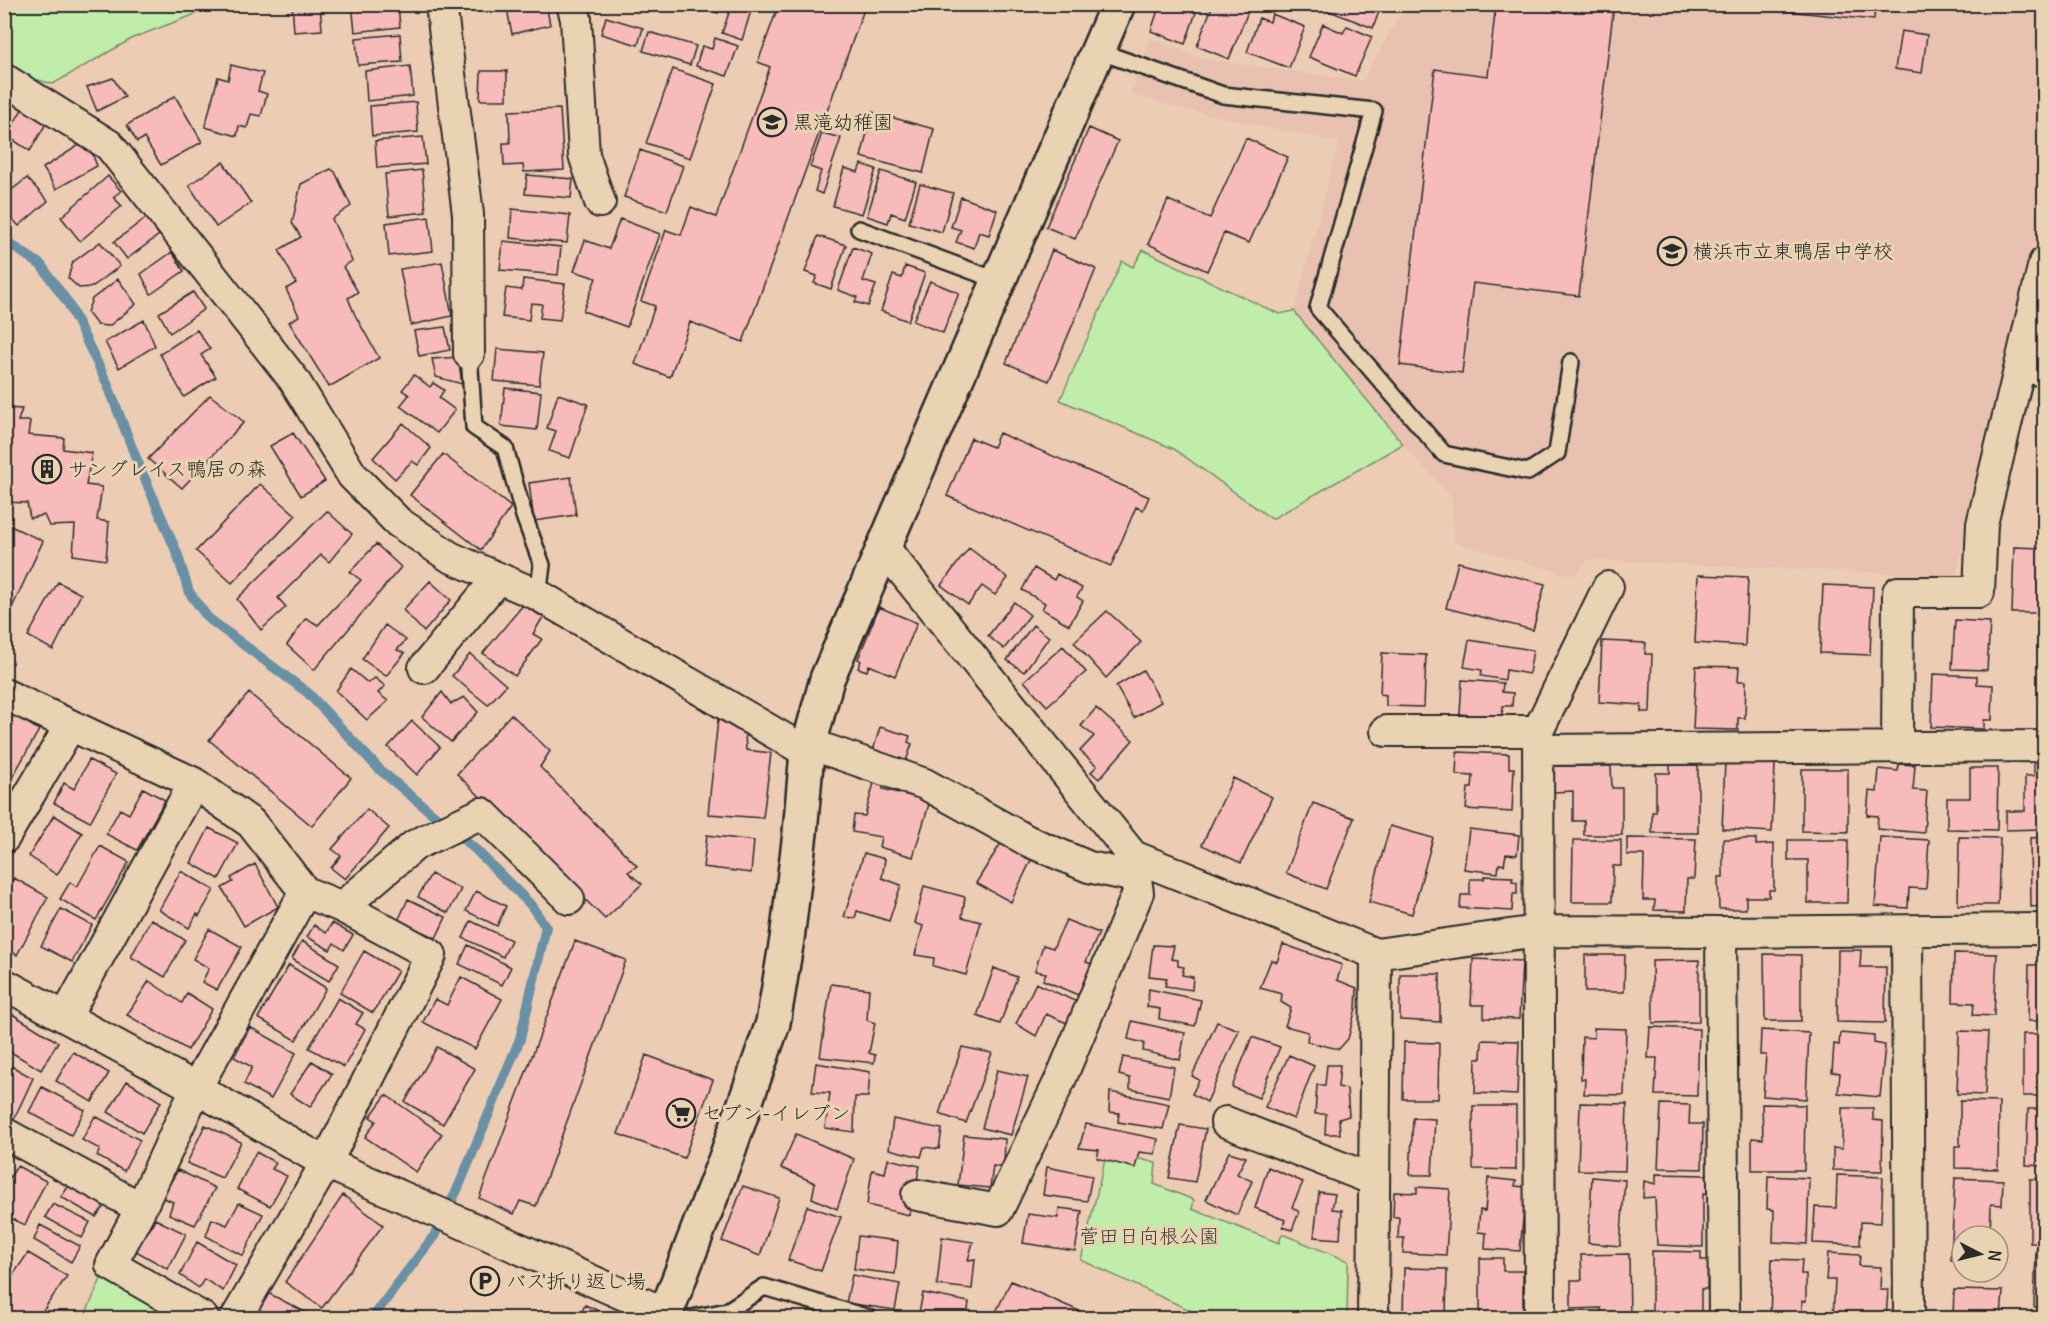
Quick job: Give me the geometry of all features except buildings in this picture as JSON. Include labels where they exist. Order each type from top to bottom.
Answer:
[{"type":"street","points":[[441,4],[468,214],[469,354]]},
{"type":"street","points":[[572,4],[576,19],[584,155],[600,202]]},
{"type":"street","points":[[4,984],[196,1088],[326,1163],[676,1317],[727,1155],[772,1023],[789,927],[808,748],[827,679],[1118,4]]},
{"type":"street","points":[[4,79],[109,145],[294,380],[352,475],[398,522],[450,557],[538,595],[808,748],[925,784],[1028,841],[1089,867],[1134,866],[1376,954],[1538,931],[2044,929]]},
{"type":"street","points":[[1897,748],[1898,592],[1979,592],[1982,524],[2032,368],[2044,263]]},
{"type":"street","points":[[884,548],[1134,866],[1138,894],[1061,1078],[998,1210],[917,1195]]},
{"type":"street","points":[[424,668],[498,578]]},
{"type":"street","points":[[1540,1318],[1538,741],[1608,587]]},
{"type":"street","points":[[4,694],[194,783],[251,823],[305,892],[342,907],[431,955],[326,1163],[236,1318]]},
{"type":"street","points":[[4,838],[70,726]]},
{"type":"street","points":[[1386,731],[1538,741],[1897,748],[2044,746]]},
{"type":"street","points":[[66,1017],[194,783]]},
{"type":"street","points":[[342,907],[415,845],[482,813],[569,899]]},
{"type":"street","points":[[203,1318],[111,1265],[141,1208],[196,1088],[305,892]]},
{"type":"street","points":[[1907,930],[1909,1318]]},
{"type":"street","points":[[1721,932],[1724,1318]]},
{"type":"street","points":[[1373,1318],[1376,954]]},
{"type":"street","points":[[1226,1122],[1374,1180]]},
{"type":"street","points":[[4,1133],[141,1208]]},
{"type":"lane","points":[[1098,51],[1223,95],[1374,111],[1318,308],[1444,454],[1528,472],[1557,453],[1571,362]]},
{"type":"lane","points":[[859,229],[999,281]]},
{"type":"lane","points":[[469,354],[474,427],[504,448],[524,516],[542,565],[538,595]]},
{"type":"lane","points":[[676,1317],[728,1311],[764,1287],[869,1318]]},
{"type":"shaded area","name":"横浜市立東鴨居中学校","points":[[1428,5],[2044,5],[2044,207],[1956,576],[1588,560],[1574,576],[1454,542],[1452,498],[1403,444],[1294,311],[1339,142],[1187,110],[1131,94],[1151,39],[1203,59],[1363,81],[1398,17]]},
{"type":"green space","points":[[4,5],[207,5],[193,15],[133,38],[53,84],[20,75],[5,65]]},
{"type":"green space","points":[[1143,250],[1279,314],[1294,311],[1403,444],[1272,519],[1174,449],[1060,400],[1122,261],[1133,267]]},
{"type":"green space","name":"菅田日向根公園","points":[[1107,1151],[1156,1163],[1154,1184],[1194,1200],[1192,1209],[1279,1243],[1282,1234],[1348,1261],[1347,1318],[1207,1318],[1081,1260]]},
{"type":"green space","points":[[104,1272],[186,1318],[84,1318]]},
{"type":"waterway","points":[[4,240],[41,265],[68,303],[107,383],[177,553],[189,592],[208,618],[308,693],[380,770],[475,849],[530,904],[546,927],[520,1039],[458,1188],[434,1236],[372,1318]]},
{"type":"place","name":"黒滝幼稚園","points":[[772,122]]},
{"type":"place","name":"横浜市立東鴨居中学校","points":[[1672,251]]},
{"type":"place","name":"サングレイス鴨居の森","points":[[47,469]]},
{"type":"place","name":"セブン-イレブン","points":[[681,1113]]},
{"type":"place","name":"バス折り返し場","points":[[485,1281]]}]
